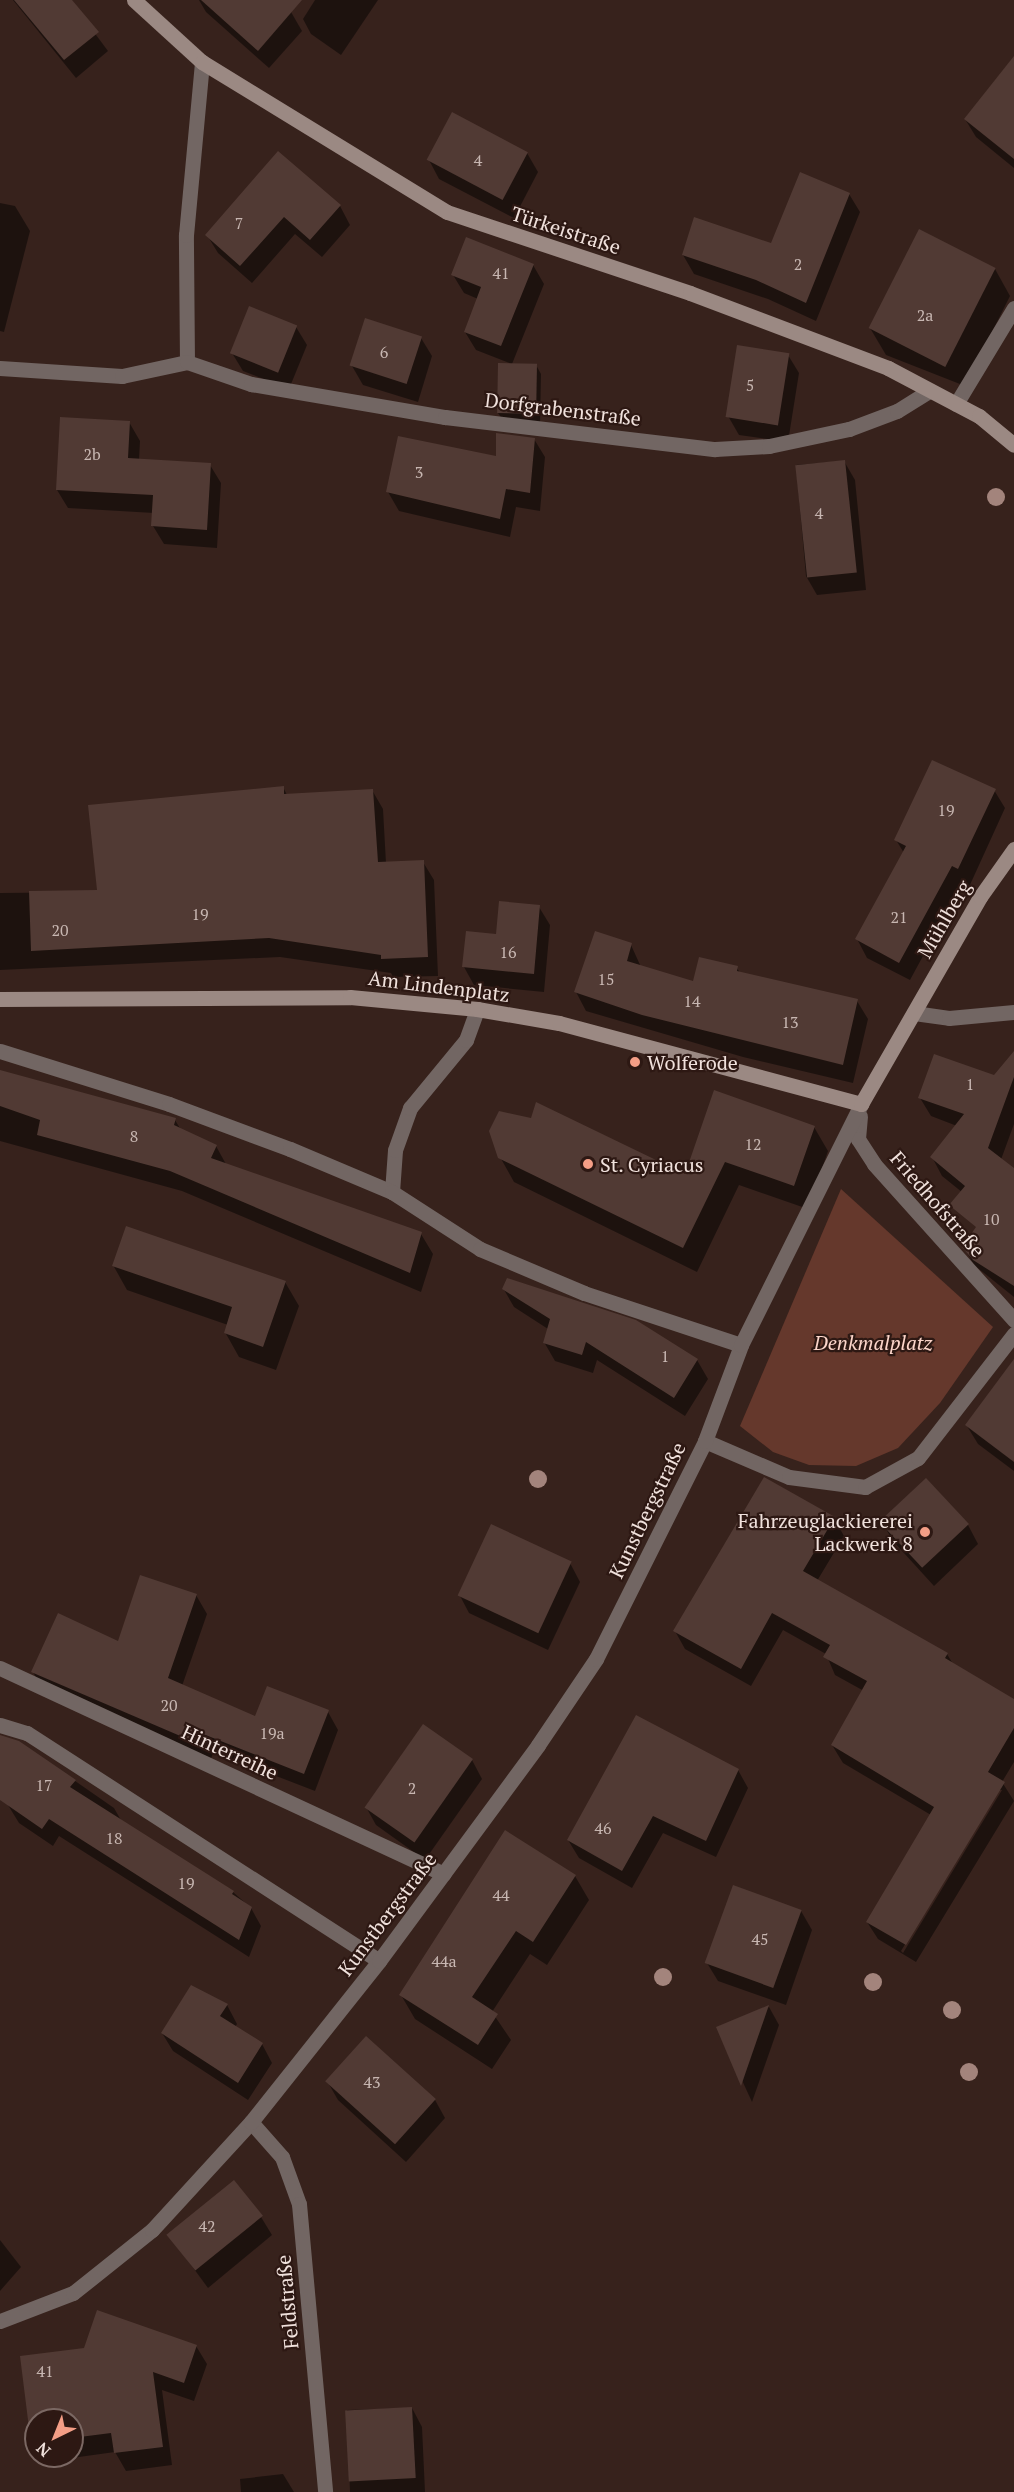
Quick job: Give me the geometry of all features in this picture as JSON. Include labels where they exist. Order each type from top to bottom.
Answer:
[{"type":"main road","name":"Türkeistraße","points":[[134,0],[202,62],[447,212],[690,293],[888,368],[979,416],[1014,445]]},
{"type":"main road","name":"Mühlberg","points":[[861,1104],[980,897],[1014,849]]},
{"type":"main road","name":"Am Lindenplatz","points":[[0,999],[350,997],[477,1009],[559,1023],[861,1104]]},
{"type":"street","points":[[0,368],[122,376],[187,362],[186,235],[202,62]]},
{"type":"street","points":[[956,404],[1014,308]]},
{"type":"street","name":"Dorfgrabenstraße","points":[[187,362],[251,384],[422,413],[714,449],[769,446],[849,429],[897,411],[929,391]]},
{"type":"street","points":[[392,1192],[395,1150],[410,1108],[466,1040],[477,1009]]},
{"type":"street","points":[[914,1013],[976,1017],[1014,1012]]},
{"type":"street","points":[[0,1051],[169,1104],[392,1192],[480,1249],[584,1293],[741,1345]]},
{"type":"street","name":"Friedhofstraße","points":[[861,1104],[858,1139],[874,1164],[1014,1320]]},
{"type":"street","name":"Kunstbergstraße","points":[[0,2321],[73,2292],[152,2230],[251,2122],[379,1961],[596,1659],[705,1441],[741,1345],[861,1104]]},
{"type":"street","name":"Kunstbergstraße","points":[[705,1441],[789,1477],[865,1487],[918,1458],[1014,1334]]},
{"type":"street","name":"Hinterreihe","points":[[0,1668],[443,1874]]},
{"type":"street","points":[[0,1725],[27,1733],[379,1961]]},
{"type":"street","name":"Feldstraße","points":[[251,2122],[282,2157],[299,2204],[325,2492]]},
{"type":"green space","name":"Denkmalplatz","points":[[841,1189],[993,1327],[940,1403],[898,1448],[856,1466],[809,1465],[773,1452],[740,1426]]},
{"type":"building","points":[[14,0],[72,0],[99,32],[64,60]]},
{"type":"building","points":[[201,0],[302,0],[258,51]]},
{"type":"building","points":[[1014,56],[1014,159],[964,119]]},
{"type":"building","points":[[452,112],[528,152],[503,200],[427,160]]},
{"type":"building","points":[[278,151],[341,205],[310,240],[284,217],[240,266],[205,235]]},
{"type":"building","points":[[800,172],[850,193],[806,303],[756,280],[682,255],[694,217],[771,243]]},
{"type":"building","points":[[919,229],[996,268],[945,367],[869,328]]},
{"type":"building","points":[[466,237],[534,264],[501,346],[464,332],[481,287],[451,275]]},
{"type":"building","points":[[249,306],[297,325],[278,373],[230,353]]},
{"type":"building","points":[[365,318],[422,337],[407,384],[350,366]]},
{"type":"building","points":[[737,345],[789,353],[778,425],[726,417]]},
{"type":"building","points":[[498,363],[537,364],[536,414],[497,413]]},
{"type":"building","points":[[60,417],[130,421],[128,458],[211,463],[207,530],[151,526],[153,495],[56,490]]},
{"type":"building","points":[[496,433],[535,438],[530,493],[506,489],[500,519],[386,492],[398,436],[496,456]]},
{"type":"building","points":[[845,460],[857,572],[807,578],[795,465]]},
{"type":"building","points":[[932,760],[996,789],[958,869],[952,866],[899,963],[855,939],[906,846],[894,840]]},
{"type":"building","points":[[284,786],[284,794],[373,789],[378,862],[424,860],[428,957],[381,959],[381,955],[269,938],[31,951],[29,891],[97,890],[88,805]]},
{"type":"building","points":[[499,901],[540,905],[534,974],[462,967],[466,931],[496,934]]},
{"type":"building","points":[[595,931],[632,943],[627,961],[693,981],[699,957],[738,966],[737,971],[858,999],[843,1065],[642,1015],[574,992]]},
{"type":"building","points":[[1014,1051],[1014,1077],[988,1148],[1014,1168],[1014,1286],[973,1260],[962,1247],[976,1227],[949,1205],[965,1186],[930,1157],[964,1114],[918,1098],[934,1054],[994,1075]]},
{"type":"building","points":[[0,1070],[176,1118],[174,1125],[217,1145],[211,1158],[422,1232],[410,1273],[170,1171],[37,1135],[40,1120],[0,1106]]},
{"type":"building","points":[[714,1090],[815,1126],[794,1186],[725,1162],[683,1248],[498,1158],[489,1131],[499,1111],[531,1118],[536,1102],[685,1174]]},
{"type":"building","points":[[126,1226],[286,1281],[263,1347],[224,1333],[232,1307],[112,1266]]},
{"type":"building","points":[[507,1278],[636,1320],[698,1359],[674,1398],[586,1342],[582,1355],[543,1343],[550,1319],[502,1289]]},
{"type":"building","points":[[1014,1359],[1014,1462],[965,1425]]},
{"type":"building","points":[[764,1477],[835,1517],[803,1571],[948,1653],[945,1658],[1014,1699],[1014,1728],[988,1772],[1005,1782],[906,1945],[866,1922],[934,1807],[831,1745],[867,1681],[823,1657],[830,1645],[772,1613],[741,1669],[673,1631]]},
{"type":"building","points":[[926,1478],[969,1524],[922,1568],[879,1522]]},
{"type":"building","points":[[491,1524],[572,1562],[538,1633],[458,1596]]},
{"type":"building","points":[[140,1575],[197,1594],[168,1678],[255,1716],[267,1686],[329,1710],[304,1774],[203,1734],[199,1744],[31,1672],[58,1613],[118,1641]]},
{"type":"building","points":[[636,1715],[739,1769],[706,1841],[653,1816],[622,1871],[567,1840]]},
{"type":"building","points":[[423,1724],[473,1759],[414,1843],[364,1808]]},
{"type":"building","points":[[0,1735],[19,1741],[76,1780],[70,1787],[234,1891],[232,1894],[252,1907],[239,1940],[49,1819],[42,1829],[0,1800]]},
{"type":"building","points":[[505,1830],[576,1875],[533,1942],[516,1931],[472,1997],[498,2014],[478,2045],[399,1995]]},
{"type":"building","points":[[733,1885],[802,1910],[773,1988],[705,1963]]},
{"type":"building","points":[[191,1985],[228,2004],[220,2016],[263,2043],[238,2083],[161,2033]]},
{"type":"building","points":[[769,2005],[741,2086],[716,2027]]},
{"type":"building","points":[[366,2036],[436,2099],[395,2144],[325,2081]]},
{"type":"building","points":[[234,2180],[263,2216],[195,2270],[166,2235]]},
{"type":"building","points":[[97,2310],[197,2345],[184,2383],[153,2372],[163,2447],[114,2453],[111,2433],[84,2436],[84,2408],[26,2408],[20,2356],[84,2348]]},
{"type":"building","points":[[412,2407],[416,2478],[349,2481],[345,2411]]},
{"type":"place","name":"Wolferode","points":[[635,1062]]},
{"type":"place","name":"St. Cyriacus","points":[[588,1164]]},
{"type":"place","name":"Fahrzeuglackiererei Lackwerk 8","points":[[925,1532]]}]
